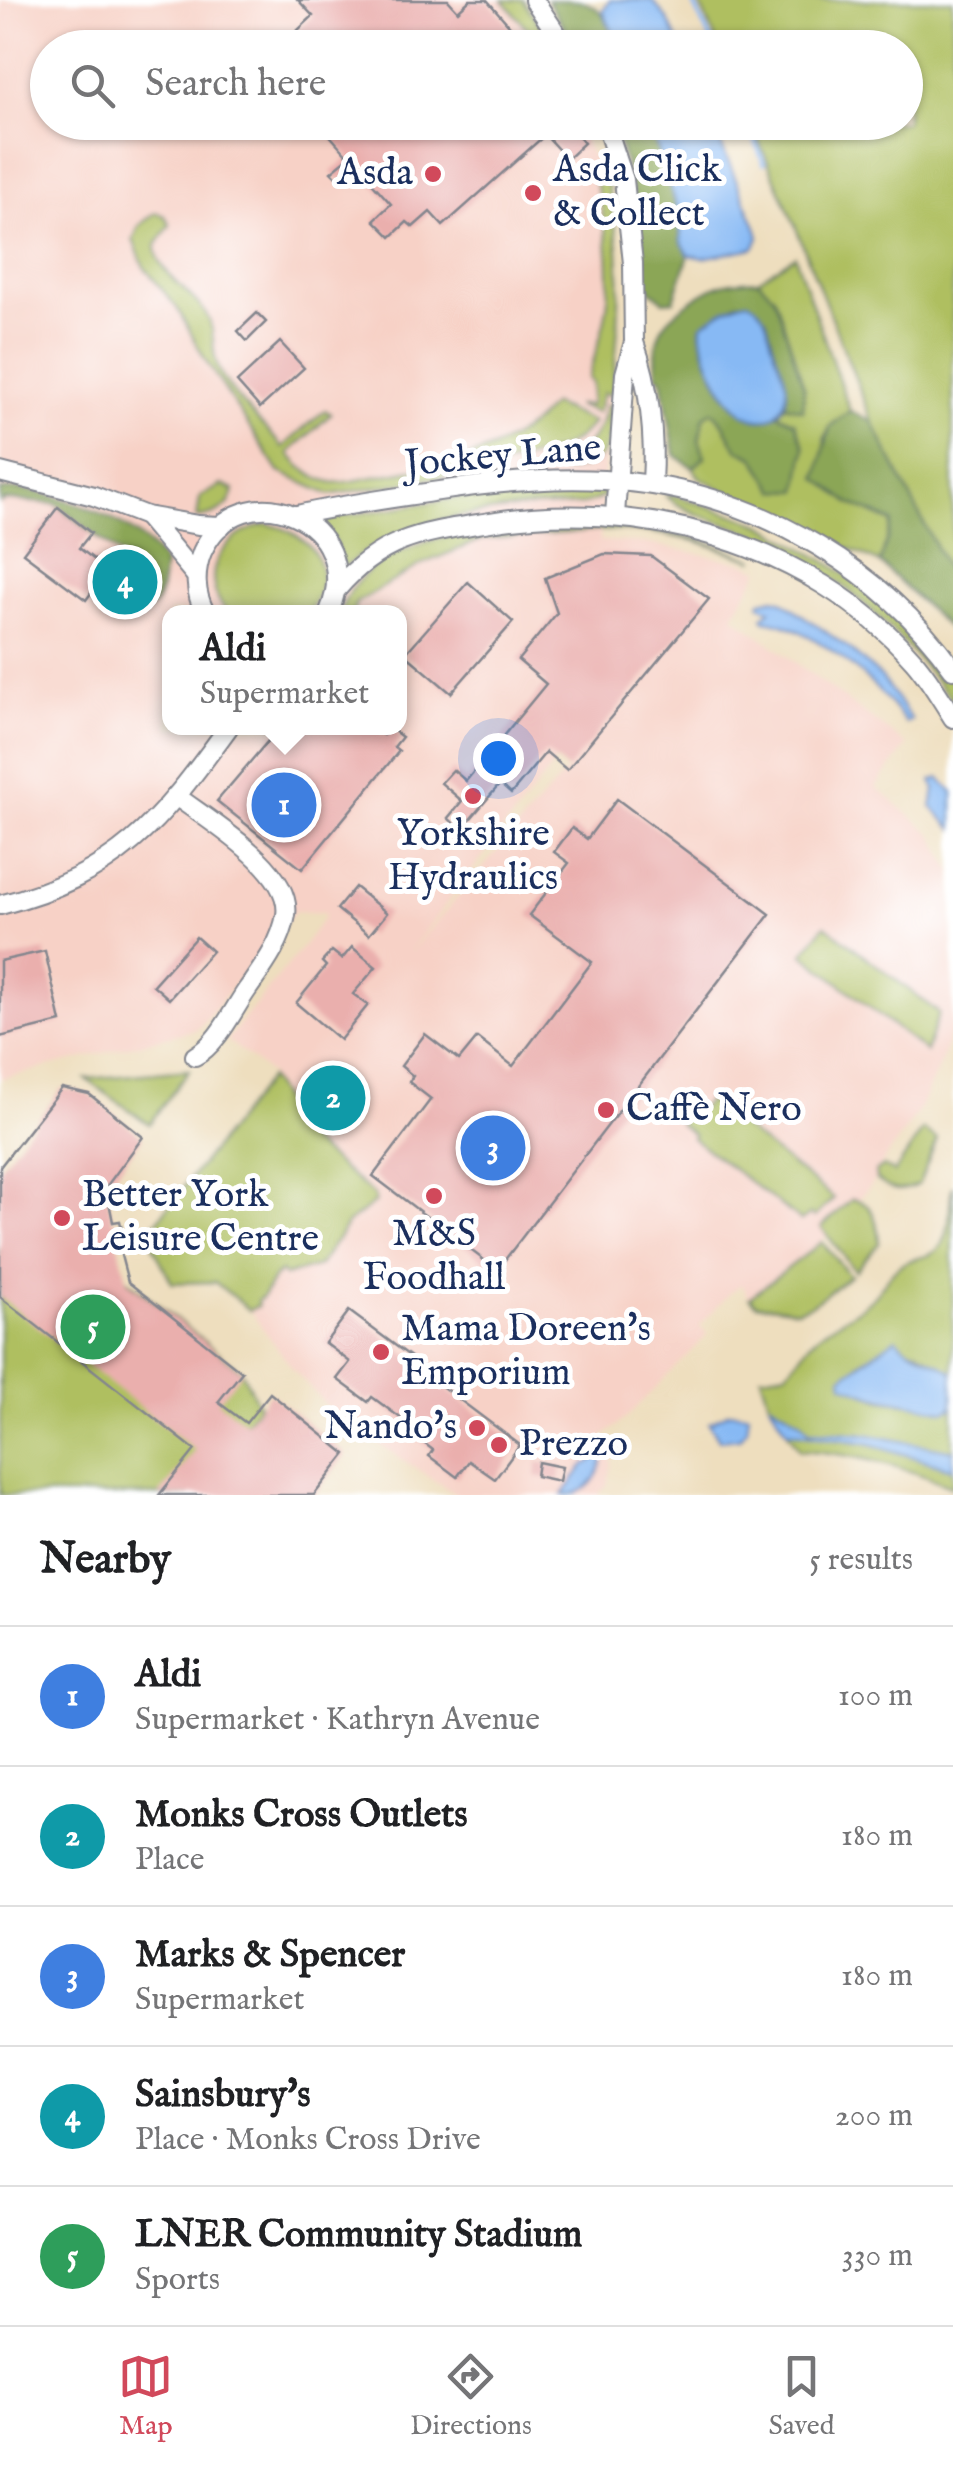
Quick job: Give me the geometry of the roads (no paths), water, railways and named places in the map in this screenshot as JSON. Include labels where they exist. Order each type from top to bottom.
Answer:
[{"type":"street","points":[[534,0],[554,30]]},
{"type":"street","points":[[600,140],[628,218]]},
{"type":"street","points":[[610,140],[624,180],[634,342],[625,374],[615,515]]},
{"type":"street","points":[[634,342],[645,373],[649,402],[652,484]]},
{"type":"street","points":[[0,472],[94,496],[146,516],[222,526]]},
{"type":"street","name":"Jockey Lane","points":[[222,526],[250,511],[270,509],[297,516],[506,481],[619,479],[692,491],[742,506],[786,526],[850,565],[897,603],[953,670]]},
{"type":"street","name":"Jockey Lane","points":[[337,589],[357,566],[383,547],[426,532],[524,516],[615,515],[652,519],[724,538],[816,581],[877,626],[914,662],[953,718]]},
{"type":"street","points":[[146,516],[196,576]]},
{"type":"street","points":[[297,516],[315,528],[329,546],[336,567],[337,589],[331,605]]},
{"type":"street","points":[[202,605],[196,576],[200,557],[208,540],[222,526]]},
{"type":"street","points":[[0,906],[35,896],[95,870],[140,836],[223,735]]},
{"type":"street","points":[[176,796],[266,866],[279,881],[286,898],[286,915],[276,948],[223,1025],[202,1053],[195,1056]]},
{"type":"water","points":[[610,0],[652,0],[672,30],[612,30],[603,11]]},
{"type":"water","points":[[655,140],[719,140],[757,229],[759,238],[754,248],[703,258],[689,255],[681,241],[680,216]]},
{"type":"water","points":[[748,301],[766,321],[786,383],[783,406],[766,419],[750,417],[732,402],[709,362],[702,335],[702,325],[707,321]]},
{"type":"water","points":[[774,598],[850,649],[882,678],[912,720],[906,723],[879,691],[824,645],[804,633],[765,620],[763,617],[770,610],[760,605],[761,601]]},
{"type":"water","points":[[939,778],[953,792],[953,829],[932,807],[932,781]]},
{"type":"water","points":[[896,1338],[953,1373],[952,1408],[944,1411],[881,1398],[843,1384],[842,1377]]},
{"type":"water","points":[[769,1402],[801,1421],[809,1431],[864,1434],[953,1451],[953,1469],[868,1443],[787,1431]]},
{"type":"water","points":[[729,1412],[749,1414],[747,1429],[739,1438],[719,1440],[709,1423]]},
{"type":"water","points":[[605,1454],[592,1483],[580,1492],[563,1495],[584,1465]]},
{"type":"waterway","points":[[692,0],[706,30]]},
{"type":"waterway","points":[[755,140],[764,164]]},
{"type":"place","name":"Asda","points":[[433,174]]},
{"type":"place","name":"Asda Click & Collect","points":[[533,193]]},
{"type":"place","name":"Sainsbury's","points":[[125,582]]},
{"type":"place","name":"Yorkshire Hydraulics","points":[[473,796]]},
{"type":"place","name":"Aldi","points":[[284,805]]},
{"type":"place","name":"Monks Cross Outlets","points":[[333,1098]]},
{"type":"place","name":"Caffè Nero","points":[[606,1110]]},
{"type":"place","name":"Marks & Spencer","points":[[493,1148]]},
{"type":"place","name":"M&S Foodhall","points":[[434,1196]]},
{"type":"place","name":"Better York Leisure Centre","points":[[62,1218]]},
{"type":"place","name":"LNER Community Stadium","points":[[93,1327]]},
{"type":"place","name":"Mama Doreen's Emporium","points":[[381,1352]]},
{"type":"place","name":"Nando's","points":[[477,1428]]},
{"type":"place","name":"Prezzo","points":[[499,1445]]}]
